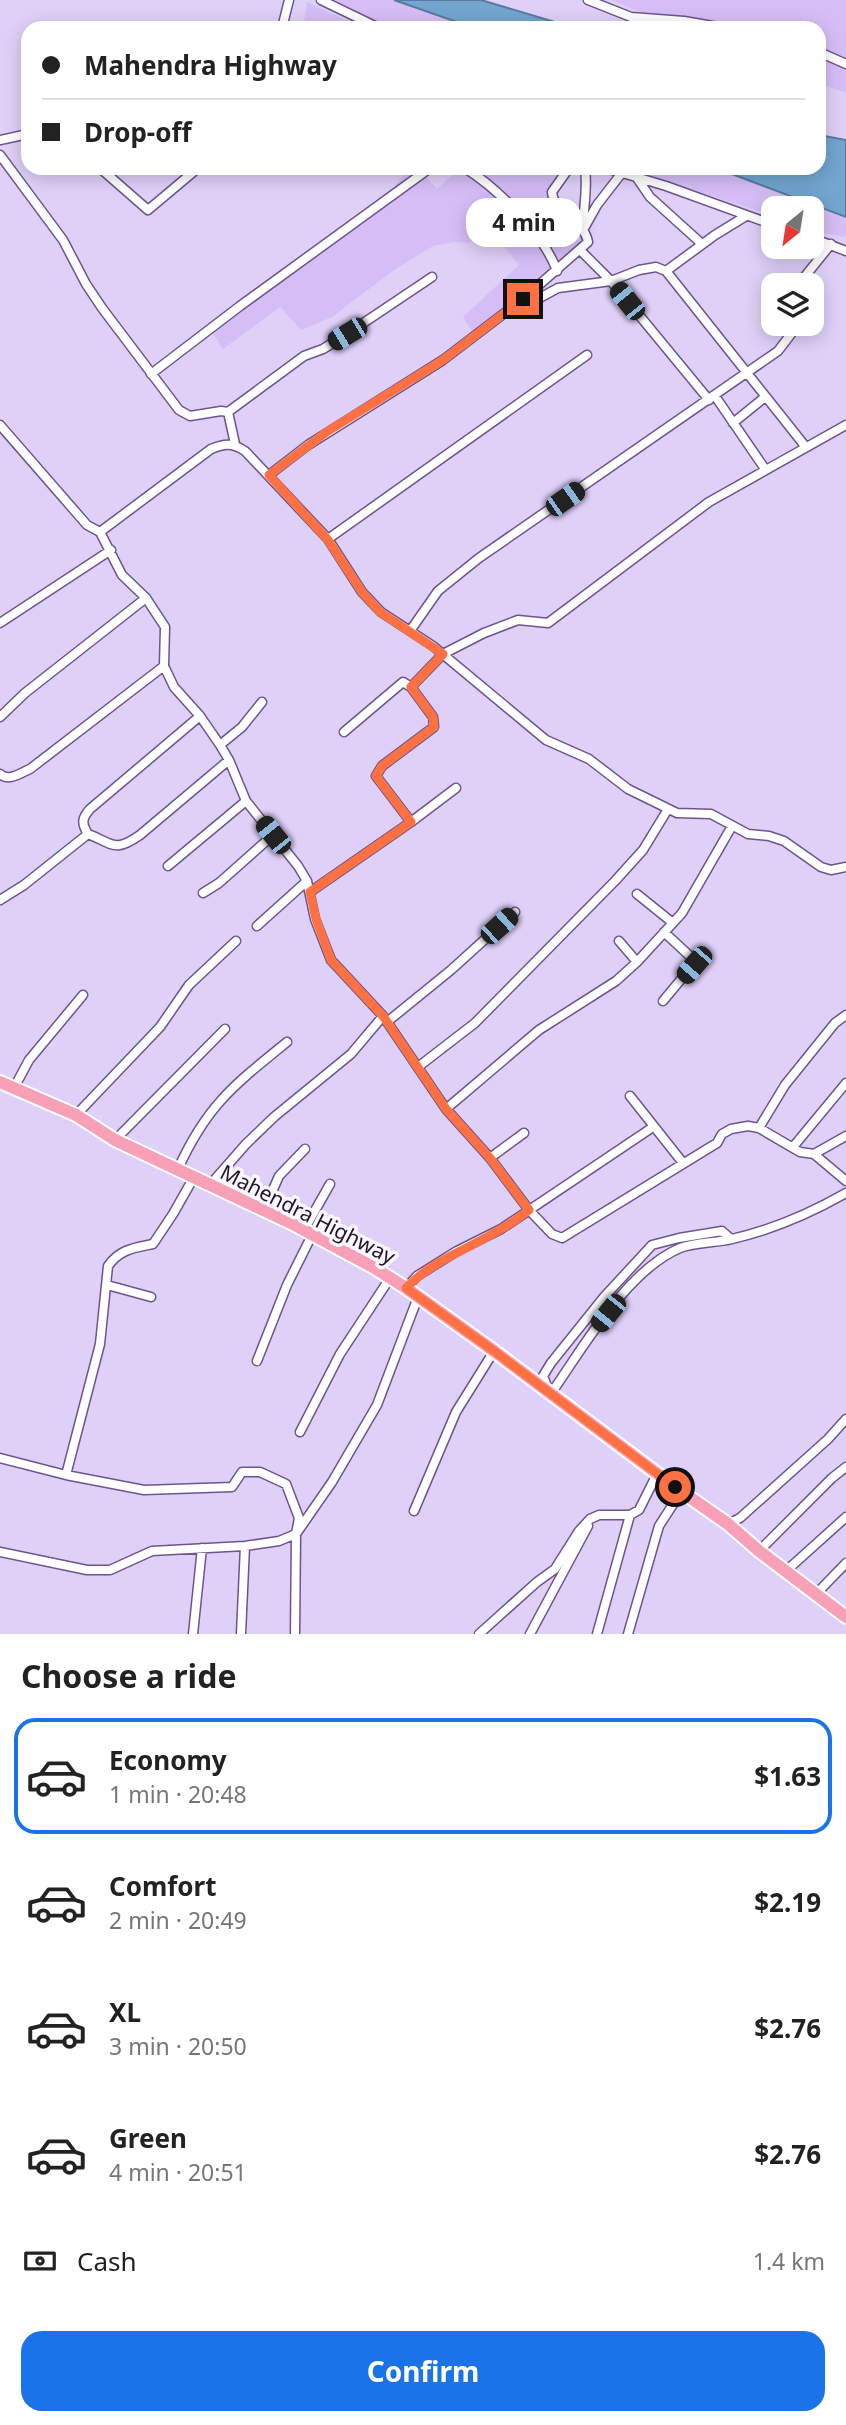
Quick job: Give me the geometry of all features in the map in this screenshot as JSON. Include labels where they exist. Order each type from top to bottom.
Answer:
[{"type":"highway","name":"Mahendra Highway","points":[[0,1082],[76,1115],[115,1140],[264,1210],[406,1288],[728,1524],[846,1617]]},
{"type":"street","points":[[284,21],[289,0]]},
{"type":"street","points":[[321,0],[364,21]]},
{"type":"street","points":[[588,0],[631,17],[689,21]]},
{"type":"street","points":[[826,54],[846,64]]},
{"type":"street","points":[[0,140],[21,136]]},
{"type":"street","points":[[0,155],[63,240],[86,284],[151,374],[179,410],[190,416],[228,412],[304,356],[323,349],[432,277]]},
{"type":"street","points":[[108,175],[148,210],[190,175]]},
{"type":"street","points":[[151,374],[420,175]]},
{"type":"street","points":[[474,175],[505,200],[551,254],[557,271]]},
{"type":"street","points":[[564,175],[552,192],[553,200],[557,209],[583,230]]},
{"type":"street","points":[[269,475],[328,431],[443,360],[523,299],[580,250],[588,242],[583,230],[586,175]]},
{"type":"street","points":[[583,230],[597,205],[620,175]]},
{"type":"street","points":[[625,175],[666,186],[761,221]]},
{"type":"street","points":[[636,178],[650,197],[702,244]]},
{"type":"street","points":[[666,271],[746,216]]},
{"type":"street","points":[[824,241],[846,251]]},
{"type":"street","points":[[808,273],[831,244]]},
{"type":"street","points":[[580,250],[611,281],[712,398],[765,469]]},
{"type":"street","points":[[523,299],[536,300],[558,288],[611,281],[639,270],[656,267],[666,271],[805,446]]},
{"type":"street","points":[[410,631],[438,591],[479,558],[778,351],[790,336]]},
{"type":"street","points":[[328,540],[587,355]]},
{"type":"street","points":[[733,423],[765,397]]},
{"type":"street","points":[[228,412],[235,444],[269,475],[328,540],[362,592],[380,612],[443,654],[546,740],[589,759],[628,789],[677,813],[711,814],[748,834],[784,841],[821,867],[845,870]]},
{"type":"street","points":[[0,425],[87,524],[100,532],[122,575],[146,598],[165,627],[164,666],[174,687],[200,716],[220,745],[246,801],[307,881],[316,919],[331,960],[385,1019],[446,1109],[552,1234],[562,1238],[717,1143],[722,1134],[731,1129],[748,1126],[759,1128],[800,1152],[814,1154],[846,1181]]},
{"type":"street","points":[[411,687],[443,654],[484,633],[518,620],[548,623],[709,502],[846,425]]},
{"type":"street","points":[[100,532],[211,449],[223,444],[235,444]]},
{"type":"street","points":[[0,623],[111,550]]},
{"type":"street","points":[[0,717],[24,693],[146,598]]},
{"type":"street","points":[[0,774],[4,778],[10,778],[30,769],[164,666]]},
{"type":"street","points":[[344,732],[403,682],[411,687],[433,717],[434,727],[382,766],[376,776],[411,822]]},
{"type":"street","points":[[220,745],[242,727],[262,702]]},
{"type":"street","points":[[200,716],[90,808],[83,817],[82,825],[88,834],[112,845],[124,846],[229,760]]},
{"type":"street","points":[[310,892],[456,788]]},
{"type":"street","points":[[168,866],[246,801]]},
{"type":"street","points":[[418,1067],[475,1023],[615,881],[643,850],[668,809]]},
{"type":"street","points":[[446,1109],[539,1030],[616,981],[637,962],[682,913],[732,826]]},
{"type":"street","points":[[0,900],[24,885],[88,834]]},
{"type":"street","points":[[203,893],[219,883],[273,835]]},
{"type":"street","points":[[257,926],[307,881]]},
{"type":"street","points":[[636,894],[673,923]]},
{"type":"street","points":[[211,1185],[246,1144],[274,1117],[351,1054],[385,1019],[451,970],[515,912]]},
{"type":"street","points":[[663,1001],[694,965],[694,960],[664,932]]},
{"type":"street","points":[[76,1115],[160,1027],[200,973],[236,941]]},
{"type":"street","points":[[619,941],[637,962]]},
{"type":"street","points":[[14,1088],[29,1060],[83,995]]},
{"type":"street","points":[[759,1128],[785,1085],[835,1023],[846,1015]]},
{"type":"street","points":[[115,1140],[225,1029]]},
{"type":"street","points":[[178,1169],[192,1139],[215,1105],[232,1087],[287,1042]]},
{"type":"street","points":[[793,1147],[846,1083]]},
{"type":"street","points":[[630,1096],[683,1163]]},
{"type":"street","points":[[406,1288],[417,1276],[457,1251],[502,1229],[653,1126]]},
{"type":"street","points":[[490,1158],[524,1133]]},
{"type":"street","points":[[814,1154],[846,1136]]},
{"type":"street","points":[[264,1210],[279,1176],[305,1149]]},
{"type":"street","points":[[66,1475],[100,1344],[108,1266],[114,1257],[123,1251],[153,1244],[194,1177]]},
{"type":"street","points":[[257,1361],[330,1184]]},
{"type":"street","points":[[550,1395],[595,1329],[634,1280],[681,1247],[732,1240],[766,1229],[846,1194]]},
{"type":"street","points":[[550,1395],[543,1376],[551,1363],[604,1297],[652,1245],[679,1237],[722,1231],[732,1240]]},
{"type":"street","points":[[300,1432],[340,1354],[390,1278]]},
{"type":"street","points":[[107,1285],[151,1297]]},
{"type":"street","points":[[0,1552],[87,1570],[110,1570],[152,1551],[245,1546],[279,1541],[296,1534],[332,1482],[377,1405],[418,1297]]},
{"type":"street","points":[[414,1511],[456,1412],[494,1351]]},
{"type":"street","points":[[728,1524],[740,1518],[828,1439],[846,1419]]},
{"type":"street","points":[[0,1458],[66,1475],[144,1490],[232,1487],[242,1472],[260,1472],[286,1484],[299,1518],[296,1534],[295,1634]]},
{"type":"street","points":[[759,1551],[846,1467]]},
{"type":"street","points":[[479,1634],[555,1569],[579,1531],[590,1519],[599,1515],[630,1515],[639,1510],[657,1474]]},
{"type":"street","points":[[628,1634],[659,1526],[681,1492]]},
{"type":"street","points":[[597,1634],[630,1515]]},
{"type":"street","points":[[786,1571],[846,1517]]},
{"type":"street","points":[[530,1634],[590,1519]]},
{"type":"street","points":[[241,1634],[245,1546]]},
{"type":"street","points":[[193,1634],[202,1548]]},
{"type":"street","points":[[817,1593],[846,1563]]},
{"type":"shaded area","points":[[333,0],[394,0],[454,21],[374,21]]},
{"type":"shaded area","points":[[611,0],[846,0],[846,93],[826,86],[826,21],[662,21]]},
{"type":"shaded area","points":[[307,2],[349,21],[304,21]]},
{"type":"shaded area","points":[[403,175],[424,175],[437,189],[452,175],[470,175],[514,213],[539,243],[554,269],[536,286],[473,333],[463,317],[519,265],[490,229],[468,243],[454,242],[433,246],[394,270],[332,317],[301,330],[280,307],[223,349],[207,324],[393,188]]},
{"type":"shaded area","points":[[479,175],[559,175],[548,190],[551,205],[586,239],[560,261]]},
{"type":"shaded area","points":[[648,175],[735,175],[790,196],[761,196],[761,212]]},
{"type":"shaded area","points":[[824,209],[846,217],[846,237],[824,233]]},
{"type":"water","points":[[394,0],[481,0],[552,21],[454,21]]},
{"type":"water","points":[[826,136],[846,140],[846,217],[824,209],[824,196],[790,196],[735,175],[826,175]]},
{"type":"route","points":[[523,299],[443,360],[328,431],[269,475],[328,540],[362,592],[380,612],[423,638],[443,654],[411,687],[433,717],[434,727],[382,766],[376,776],[377,781],[411,822],[310,892],[316,919],[331,960],[383,1016],[446,1109],[490,1158],[529,1210],[502,1229],[457,1251],[417,1276],[406,1288],[675,1487]]}]
